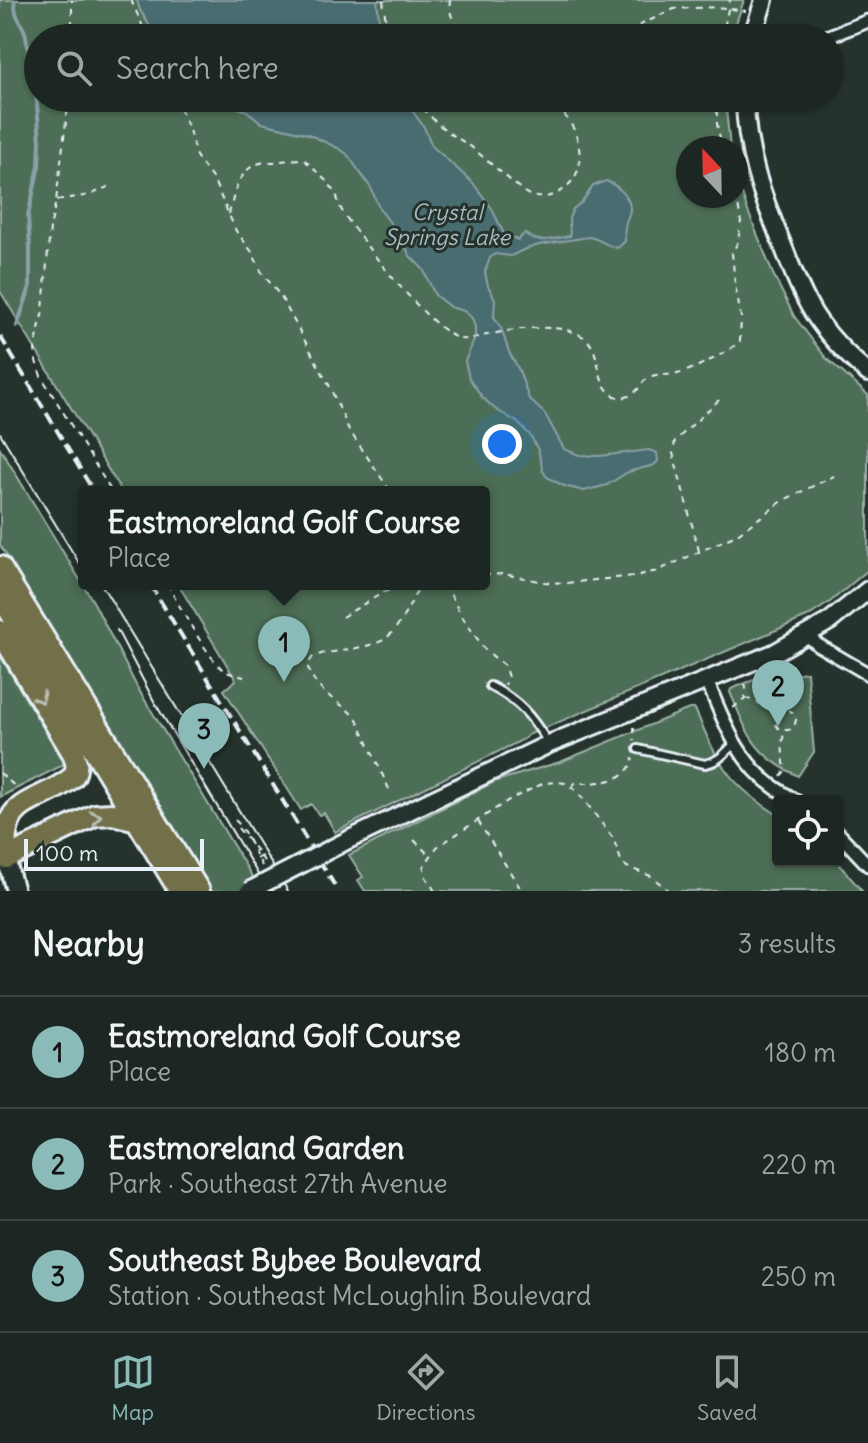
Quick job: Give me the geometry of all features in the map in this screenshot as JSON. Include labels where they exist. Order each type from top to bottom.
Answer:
[{"type":"highway","points":[[0,567],[199,891]]},
{"type":"highway","points":[[0,595],[180,891]]},
{"type":"highway","points":[[0,631],[73,753],[77,770],[73,777],[30,801],[7,820],[3,859],[95,815],[112,814],[138,820]]},
{"type":"main road","points":[[746,112],[754,168],[793,272],[814,314],[868,373]]},
{"type":"main road","points":[[249,891],[549,744],[784,648],[830,621],[868,590]]},
{"type":"main road","points":[[3,859],[15,891]]},
{"type":"street","points":[[844,30],[868,21]]},
{"type":"street","points":[[807,635],[818,645],[868,674]]},
{"type":"street","points":[[707,681],[734,744],[751,766],[786,795]]},
{"type":"street","points":[[844,839],[868,865]]},
{"type":"lane","points":[[490,686],[533,717],[549,744]]},
{"type":"lane","points":[[638,749],[705,764],[712,763],[734,744]]},
{"type":"path","points":[[72,0],[72,24]]},
{"type":"path","points":[[131,0],[142,24]]},
{"type":"path","points":[[383,0],[386,24]]},
{"type":"path","points":[[450,0],[449,9],[455,24]]},
{"type":"path","points":[[724,24],[730,0]]},
{"type":"path","points":[[642,24],[674,9],[761,6]]},
{"type":"path","points":[[67,112],[50,228],[36,361],[41,376],[108,486]]},
{"type":"path","points":[[182,112],[196,156],[214,181],[236,231],[281,297],[329,385],[349,430],[387,486]]},
{"type":"path","points":[[426,112],[524,192],[531,197],[542,198],[564,190],[579,168],[580,153],[575,133],[560,112]]},
{"type":"path","points":[[717,112],[720,136]]},
{"type":"path","points":[[229,214],[235,191],[247,169],[266,162],[305,160],[335,192],[340,207],[369,248],[429,318],[460,339],[536,327],[579,334],[592,345],[601,377],[611,394],[622,398],[638,392],[645,380],[653,375],[676,375],[731,349],[740,341],[739,301],[732,253],[738,242],[741,221],[739,208]]},
{"type":"path","points":[[56,201],[90,195],[114,184]]},
{"type":"path","points":[[700,552],[673,453],[675,441],[719,400]]},
{"type":"path","points":[[490,575],[504,574],[544,582],[591,581],[657,571],[736,535],[784,500],[834,476]]},
{"type":"path","points":[[171,590],[215,661],[225,671],[244,677]]},
{"type":"path","points":[[342,617],[390,590]]},
{"type":"path","points":[[389,789],[357,719],[319,688],[307,665],[309,660],[321,654],[385,639],[417,590]]},
{"type":"path","points":[[448,590],[485,650],[504,665],[508,677],[502,692]]},
{"type":"path","points":[[784,648],[789,709]]},
{"type":"path","points":[[721,713],[745,698],[746,687],[738,668]]},
{"type":"path","points":[[745,698],[776,713]]},
{"type":"path","points":[[789,709],[794,713],[796,723],[784,731],[776,726],[776,713],[789,709]]},
{"type":"path","points":[[571,787],[575,783],[613,780],[628,770],[632,764],[636,730],[628,712]]},
{"type":"path","points":[[773,787],[785,771],[784,731]]},
{"type":"path","points":[[0,773],[30,801]]},
{"type":"path","points":[[435,891],[424,874],[424,866],[437,847],[509,800],[544,783],[565,783],[577,791],[613,838],[622,863],[651,876],[669,891]]},
{"type":"path","points":[[235,820],[261,856],[256,859],[264,869]]},
{"type":"path","points":[[477,820],[522,891]]},
{"type":"path","points":[[414,840],[430,856]]},
{"type":"green space","points":[[0,0],[744,0],[736,24],[24,24],[24,112],[726,112],[729,136],[676,136],[676,208],[747,208],[773,274],[794,316],[826,358],[868,395],[868,570],[830,602],[807,617],[528,735],[335,832],[324,813],[319,815],[311,804],[301,810],[224,690],[236,680],[182,590],[490,590],[490,486],[118,486],[0,291]]},
{"type":"green space","points":[[0,448],[78,577],[78,590],[86,590],[137,687],[261,891],[211,891],[0,545]]},
{"type":"green space","points":[[0,656],[64,763],[0,797]]},
{"type":"green space","points":[[807,672],[814,752],[798,776],[762,752],[742,720],[730,692],[756,679]]},
{"type":"green space","points":[[695,709],[710,744],[735,782],[772,811],[772,867],[841,867],[862,891],[365,891],[358,880],[363,877],[349,855],[496,781],[560,762]]},
{"type":"water","points":[[137,0],[377,0],[380,24],[148,24]]},
{"type":"water","name":"Crystal Springs Lake","points":[[248,112],[413,112],[432,146],[473,183],[491,207],[504,234],[518,240],[525,233],[540,240],[570,236],[569,218],[573,209],[593,186],[606,181],[618,188],[628,200],[630,209],[625,225],[625,241],[618,248],[588,237],[539,245],[511,256],[495,254],[490,258],[485,272],[495,299],[494,317],[529,399],[545,414],[564,449],[579,455],[600,456],[649,450],[657,453],[658,461],[628,472],[607,485],[584,491],[564,486],[547,477],[530,435],[482,397],[469,378],[465,361],[475,338],[472,318],[435,295],[423,269],[410,256],[402,239],[379,208],[371,188],[347,154],[308,134],[262,123]]},
{"type":"waterway","points":[[14,0],[24,30]]},
{"type":"waterway","points":[[17,326],[30,287],[28,216],[39,166],[38,112]]},
{"type":"tram line","points":[[0,433],[78,561]]},
{"type":"tram line","points":[[105,590],[288,891]]},
{"type":"tram line","points":[[117,630],[155,703],[268,891]]},
{"type":"railway","points":[[0,336],[90,486]]},
{"type":"railway","points":[[154,590],[338,891]]},
{"type":"place","name":"Eastmoreland Golf Course","points":[[284,682]]},
{"type":"place","name":"Eastmoreland Garden","points":[[778,726]]},
{"type":"place","name":"Southeast Bybee Boulevard","points":[[204,769]]}]
